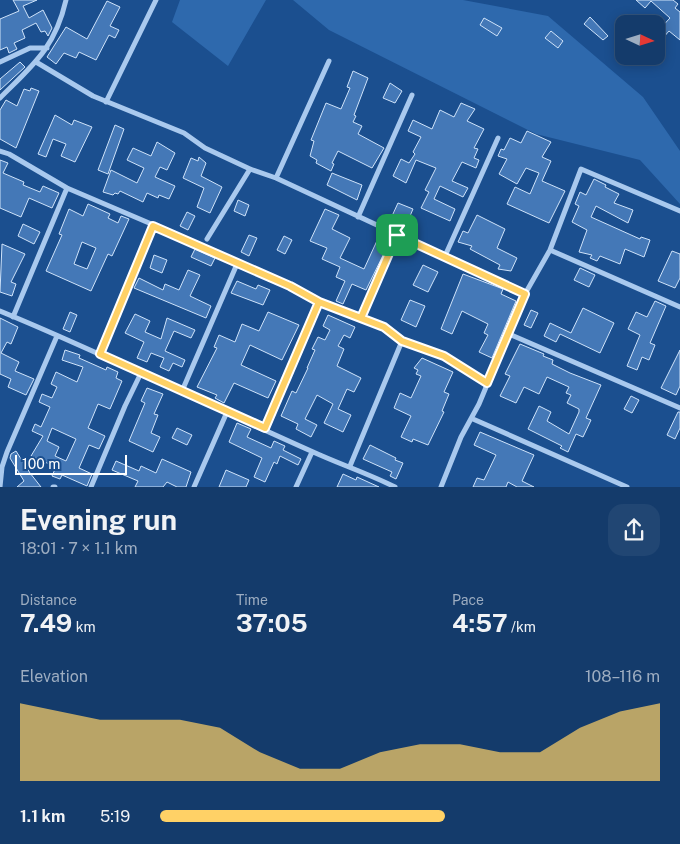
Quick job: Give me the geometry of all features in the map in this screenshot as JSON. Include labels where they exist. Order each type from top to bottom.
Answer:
[{"type":"street","points":[[0,98],[36,62],[47,48],[57,31],[66,0]]},
{"type":"street","points":[[106,102],[156,0]]},
{"type":"street","points":[[0,62],[30,48],[47,48]]},
{"type":"street","points":[[276,178],[329,61]]},
{"type":"street","points":[[36,62],[106,102],[184,133],[205,148],[250,169],[276,178],[525,294]]},
{"type":"street","points":[[358,217],[412,95]]},
{"type":"street","points":[[445,256],[498,138]]},
{"type":"street","points":[[0,151],[68,188],[203,246],[237,264],[290,286],[319,302],[384,327],[402,341],[444,356],[487,383]]},
{"type":"street","points":[[207,240],[250,169]]},
{"type":"street","points":[[441,486],[461,437],[473,419],[525,294],[550,250],[581,169],[680,211]]},
{"type":"street","points":[[13,316],[68,188]]},
{"type":"street","points":[[100,354],[153,226]]},
{"type":"street","points":[[361,318],[397,235]]},
{"type":"street","points":[[550,250],[680,307]]},
{"type":"street","points":[[182,391],[237,264]]},
{"type":"street","points":[[265,428],[319,302]]},
{"type":"street","points":[[0,311],[265,428],[312,452],[395,486]]},
{"type":"street","points":[[509,334],[680,408]]},
{"type":"street","points":[[0,486],[2,467],[7,452],[57,336]]},
{"type":"street","points":[[350,466],[402,341]]},
{"type":"street","points":[[90,486],[141,373]]},
{"type":"street","points":[[194,486],[227,412]]},
{"type":"street","points":[[473,419],[626,486]]},
{"type":"street","points":[[0,451],[7,452]]},
{"type":"street","points":[[296,486],[312,452]]},
{"type":"shaded area","points":[[180,0],[266,0],[228,66],[172,22]]},
{"type":"shaded area","points":[[293,0],[463,0],[548,16],[643,97],[680,151],[680,204],[640,160],[536,134],[329,30]]},
{"type":"building","points":[[13,0],[37,0],[23,6],[29,18],[43,10],[52,28],[48,36],[45,31],[41,32],[36,23],[22,30],[25,38],[14,43],[17,49],[9,53],[7,47],[0,50],[0,19],[19,11]]},
{"type":"building","points":[[636,0],[673,0],[678,4],[675,8],[680,12],[680,40],[669,31],[665,36],[665,23],[670,18],[651,1],[645,8]]},
{"type":"building","points":[[107,1],[120,7],[110,26],[119,30],[115,38],[109,35],[96,60],[79,52],[76,58],[64,53],[56,64],[47,57],[66,27],[87,39]]},
{"type":"building","points":[[590,17],[608,36],[603,40],[584,24]]},
{"type":"building","points":[[484,18],[502,28],[497,36],[480,25]]},
{"type":"building","points":[[551,31],[563,41],[558,48],[545,38]]},
{"type":"building","points":[[20,62],[25,67],[0,90],[0,79]]},
{"type":"building","points":[[353,71],[368,78],[353,122],[362,126],[358,134],[384,148],[372,168],[338,151],[332,163],[334,164],[331,171],[316,163],[317,160],[310,156],[314,141],[311,140],[326,103],[341,109],[350,88],[347,87]]},
{"type":"building","points":[[390,83],[402,91],[395,103],[383,98]]},
{"type":"building","points":[[31,88],[39,91],[16,148],[0,139],[0,110],[6,100],[17,106],[24,89],[30,91]]},
{"type":"building","points":[[461,103],[475,109],[467,121],[484,129],[474,148],[478,149],[474,158],[479,160],[476,168],[462,162],[452,181],[468,188],[463,197],[440,186],[434,199],[455,209],[450,221],[421,208],[429,192],[425,190],[436,168],[416,160],[406,183],[393,176],[401,159],[409,163],[415,154],[413,152],[421,137],[408,131],[413,120],[432,129],[440,110],[454,117]]},
{"type":"building","points":[[55,115],[72,125],[74,120],[92,127],[75,162],[61,156],[66,144],[53,139],[46,157],[38,154]]},
{"type":"building","points":[[115,125],[124,129],[108,174],[98,170]]},
{"type":"building","points":[[527,131],[551,142],[542,157],[551,161],[542,181],[565,191],[549,223],[507,204],[515,187],[530,194],[539,173],[526,168],[517,184],[499,174],[507,159],[498,156],[501,149],[504,150],[510,138],[521,143]]},
{"type":"building","points":[[157,142],[175,153],[167,170],[160,167],[155,177],[175,186],[169,199],[159,195],[158,198],[147,193],[143,202],[120,191],[118,194],[115,193],[113,195],[103,192],[111,170],[137,183],[144,168],[127,160],[133,148],[151,156]]},
{"type":"building","points":[[199,157],[206,163],[201,176],[222,187],[210,213],[197,207],[204,188],[183,178],[191,158],[198,161]]},
{"type":"building","points":[[0,160],[8,163],[3,173],[24,182],[23,185],[40,192],[43,186],[59,193],[52,208],[29,198],[21,217],[0,208]]},
{"type":"building","points":[[332,173],[362,185],[357,200],[327,185]]},
{"type":"building","points":[[594,179],[619,194],[614,203],[633,210],[628,223],[596,206],[591,217],[640,239],[641,237],[650,240],[644,257],[625,249],[620,264],[600,256],[597,261],[590,258],[592,255],[579,252],[587,230],[572,222],[579,206],[575,204],[580,192],[586,195]]},
{"type":"building","points":[[238,200],[249,205],[245,216],[234,211]]},
{"type":"building","points":[[398,203],[413,209],[407,223],[395,220],[392,216]]},
{"type":"building","points":[[88,204],[110,214],[108,218],[118,223],[121,216],[129,219],[112,256],[108,254],[91,291],[46,271],[62,235],[59,234],[69,209],[83,216]],"holes":[[[82,242],[96,248],[87,269],[74,264]]]},
{"type":"building","points":[[325,209],[339,215],[332,229],[350,238],[340,258],[364,269],[381,232],[392,237],[366,290],[352,284],[343,304],[336,301],[345,281],[336,277],[340,267],[322,259],[327,248],[310,241]]},
{"type":"building","points":[[187,212],[195,216],[188,230],[180,226]]},
{"type":"building","points":[[477,215],[505,229],[497,248],[517,258],[511,271],[498,269],[500,265],[470,249],[472,246],[458,242],[463,231],[468,233]]},
{"type":"building","points":[[23,224],[40,232],[34,244],[18,236]]},
{"type":"building","points":[[249,235],[257,238],[249,256],[241,252]]},
{"type":"building","points":[[284,236],[292,240],[285,254],[277,250]]},
{"type":"building","points":[[2,244],[25,254],[11,282],[16,284],[12,296],[0,292]]},
{"type":"building","points":[[195,249],[215,258],[211,266],[191,257]]},
{"type":"building","points":[[672,251],[680,254],[680,278],[675,288],[658,281]]},
{"type":"building","points":[[154,255],[167,260],[162,273],[150,268]]},
{"type":"building","points":[[423,265],[438,272],[428,292],[413,285]]},
{"type":"building","points":[[580,268],[595,275],[589,287],[574,280]]},
{"type":"building","points":[[188,270],[200,275],[190,296],[211,306],[206,318],[134,288],[139,278],[163,290],[165,284],[179,290]]},
{"type":"building","points":[[463,274],[503,289],[501,294],[516,301],[492,358],[479,352],[488,335],[484,333],[488,324],[462,311],[452,334],[441,329]]},
{"type":"building","points":[[237,281],[256,289],[258,285],[270,290],[263,305],[231,293]]},
{"type":"building","points":[[410,300],[425,306],[416,327],[401,320]]},
{"type":"building","points":[[655,301],[666,306],[650,343],[655,345],[649,360],[642,357],[637,370],[627,366],[640,335],[628,329],[636,312],[647,317]]},
{"type":"building","points":[[583,308],[614,323],[600,353],[560,334],[556,342],[544,336],[550,323],[571,333]]},
{"type":"building","points":[[531,310],[538,313],[531,328],[524,325]]},
{"type":"building","points":[[70,312],[77,315],[70,332],[63,329]]},
{"type":"building","points":[[268,312],[299,325],[282,360],[250,345],[241,365],[276,381],[268,398],[234,383],[224,403],[215,398],[217,395],[197,387],[217,348],[214,347],[219,335],[235,342],[242,324],[259,331]]},
{"type":"building","points":[[135,314],[150,321],[145,332],[161,339],[167,318],[195,330],[191,338],[174,331],[165,351],[185,360],[182,367],[173,363],[169,371],[160,367],[164,358],[151,353],[147,362],[137,358],[144,342],[125,333]]},
{"type":"building","points":[[328,315],[355,327],[350,338],[344,335],[338,346],[344,349],[337,366],[361,378],[354,392],[347,389],[338,409],[351,415],[343,432],[324,423],[333,404],[317,395],[305,419],[317,425],[311,437],[296,429],[298,424],[281,416],[292,391],[296,393],[308,368],[315,350],[312,349],[318,337],[325,340],[330,330],[323,326]]},
{"type":"building","points":[[0,318],[18,327],[11,344],[7,342],[1,353],[19,362],[15,371],[34,379],[26,395],[8,387],[11,379],[0,374]]},
{"type":"building","points":[[520,344],[544,354],[543,356],[553,360],[552,364],[601,385],[586,418],[591,420],[583,437],[576,434],[568,452],[560,448],[562,446],[528,429],[539,406],[551,412],[547,421],[569,434],[579,409],[567,403],[571,395],[566,393],[569,387],[547,377],[539,394],[524,387],[516,403],[500,396],[510,376],[505,374]]},
{"type":"building","points":[[65,350],[80,355],[79,358],[106,370],[107,367],[118,372],[116,378],[122,381],[110,409],[98,404],[88,428],[105,436],[99,449],[89,445],[79,468],[92,474],[87,486],[62,475],[60,479],[52,476],[56,467],[31,456],[43,436],[32,431],[35,424],[41,427],[50,407],[39,402],[42,394],[52,398],[57,387],[51,384],[56,372],[77,382],[83,367],[62,360]],"holes":[[[52,428],[76,439],[66,461],[55,456],[59,447],[47,441]]]},
{"type":"building","points":[[680,350],[680,386],[676,395],[661,388]]},
{"type":"building","points":[[422,358],[453,372],[444,392],[449,394],[442,411],[444,412],[428,445],[413,439],[412,442],[401,437],[411,416],[394,408],[400,393],[411,398],[421,376],[416,374],[418,370],[414,368]]},
{"type":"building","points":[[147,388],[163,394],[154,414],[158,415],[151,433],[160,437],[153,452],[129,441],[145,403],[141,401]]},
{"type":"building","points":[[631,396],[639,400],[632,413],[624,409]]},
{"type":"building","points":[[678,412],[680,412],[680,428],[675,439],[667,435]]},
{"type":"building","points":[[237,423],[251,429],[247,437],[271,448],[274,441],[285,446],[283,450],[301,459],[298,465],[280,456],[277,464],[274,462],[265,482],[254,477],[262,458],[229,442]]},
{"type":"building","points":[[177,428],[192,435],[187,445],[172,438]]},
{"type":"building","points":[[480,432],[534,455],[522,481],[534,487],[517,487],[508,482],[506,487],[473,487],[477,478],[484,480],[496,455],[474,445]]},
{"type":"building","points":[[370,445],[403,463],[396,479],[390,476],[392,472],[363,459]]},
{"type":"building","points":[[16,451],[41,487],[17,487],[24,481],[10,458],[11,454]]},
{"type":"building","points":[[162,459],[191,472],[186,487],[177,487],[167,482],[163,487],[135,487],[138,481],[112,470],[116,461],[139,471],[141,466],[156,473]]},
{"type":"building","points":[[226,470],[249,480],[246,487],[219,487]]},
{"type":"building","points":[[343,474],[356,480],[357,477],[379,487],[337,487]]},
{"type":"route","points":[[397,235],[361,318],[319,302],[290,286],[237,264],[203,246],[153,226],[100,354],[265,428],[319,302],[384,327],[402,341],[437,352],[466,368],[487,383],[525,294],[397,235]]}]
